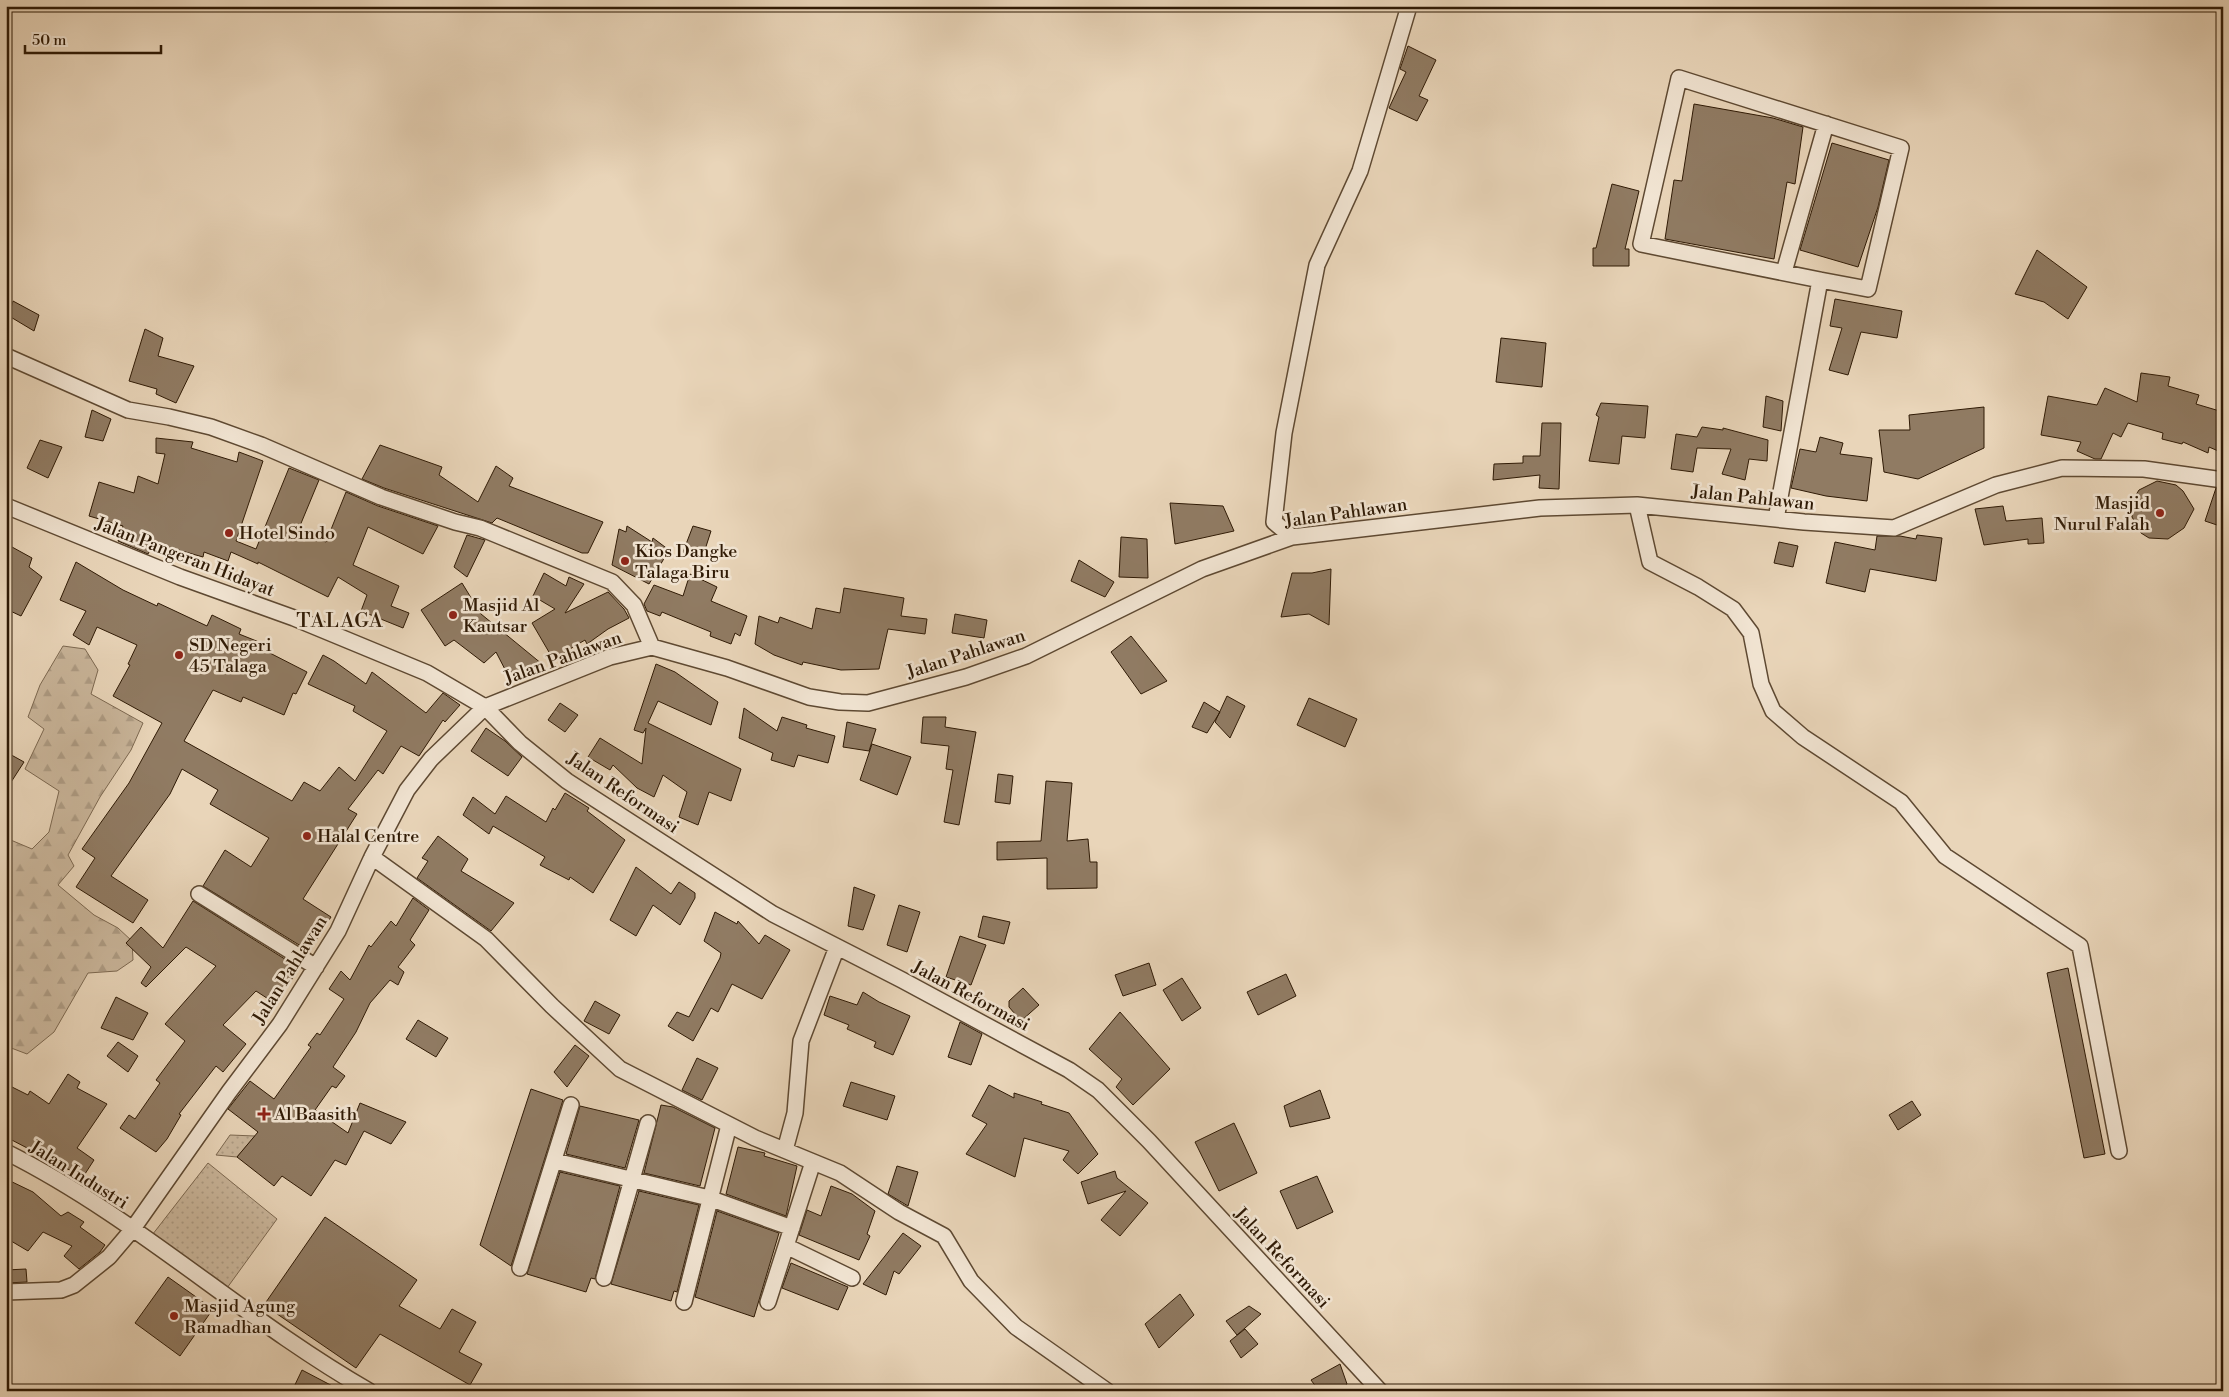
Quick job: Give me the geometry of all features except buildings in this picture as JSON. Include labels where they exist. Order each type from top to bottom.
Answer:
[{"type":"street","points":[[1292,537],[1274,522],[1284,433],[1317,265],[1360,171],[1409,6]]},
{"type":"street","points":[[1679,78],[1826,124],[1901,148],[1868,289],[1641,244],[1679,78]]},
{"type":"street","points":[[1784,272],[1826,124]]},
{"type":"street","points":[[1776,519],[1820,280]]},
{"type":"street","points":[[6,356],[128,410],[169,416],[228,433],[381,497],[455,522],[480,528],[612,582],[634,605],[652,647]]},
{"type":"street","name":"Jalan Pahlawan","points":[[6,1292],[61,1290],[74,1285],[109,1257],[132,1230],[229,1092],[280,1024],[338,931],[372,858],[407,790],[431,759],[485,707],[610,656],[652,647],[727,668],[809,697],[840,702],[868,703],[958,679],[1026,656],[1202,569],[1292,537],[1540,508],[1638,505],[1776,519],[1894,528],[1996,485],[2062,468],[2144,469],[2223,480]]},
{"type":"street","points":[[1638,505],[1650,562],[1698,587],[1733,609],[1751,632],[1761,684],[1773,711],[1804,737],[1901,802],[1945,856],[2080,946],[2120,1151]]},
{"type":"street","name":"Jalan Pangeran Hidayat","points":[[6,506],[180,577],[294,618],[427,672],[485,707]]},
{"type":"street","name":"Jalan Reformasi","points":[[485,707],[520,743],[567,781],[773,914],[1062,1066],[1098,1090],[1149,1141],[1380,1391]]},
{"type":"street","points":[[372,858],[486,939],[552,1006],[620,1069],[729,1125],[840,1173],[899,1212],[944,1236],[971,1281],[1016,1328],[1107,1391]]},
{"type":"street","points":[[199,894],[316,966]]},
{"type":"street","points":[[785,1150],[795,1113],[801,1041],[837,947]]},
{"type":"street","points":[[520,1268],[571,1105]]},
{"type":"street","points":[[604,1278],[648,1123]]},
{"type":"street","points":[[684,1302],[729,1125]]},
{"type":"street","name":"Jalan Industri","points":[[6,1152],[37,1168],[132,1230],[319,1363],[369,1391]]},
{"type":"street","points":[[555,1161],[710,1198],[792,1228]]},
{"type":"street","points":[[768,1302],[813,1162]]},
{"type":"street","points":[[786,1246],[852,1278]]},
{"type":"green space","points":[[63,646],[85,649],[98,670],[91,694],[143,723],[131,750],[100,797],[68,855],[74,866],[58,885],[94,915],[118,928],[132,941],[133,960],[117,971],[88,973],[54,1032],[27,1054],[6,1046],[6,838],[32,849],[49,832],[59,791],[25,769],[44,729],[28,717],[40,685]]},
{"type":"green space","points":[[230,1135],[255,1136],[237,1157],[216,1155]]},
{"type":"green space","points":[[208,1163],[277,1219],[227,1288],[149,1239]]},
{"type":"place","name":"Masjid Nurul Falah","points":[[2160,513]]},
{"type":"place","name":"Hotel Sindo","points":[[229,533]]},
{"type":"place","name":"Kios Dangke Talaga Biru","points":[[625,561]]},
{"type":"place","name":"Masjid Al Kautsar","points":[[453,615]]},
{"type":"place","name":"SD Negeri 45 Talaga","points":[[179,655]]},
{"type":"place","name":"Halal Centre","points":[[307,836]]},
{"type":"place","name":"Al Baasith","points":[[264,1114]]},
{"type":"place","name":"Masjid Agung Ramadhan","points":[[174,1316]]},
{"type":"district","name":"TALAGA","points":[[340,621]]}]
